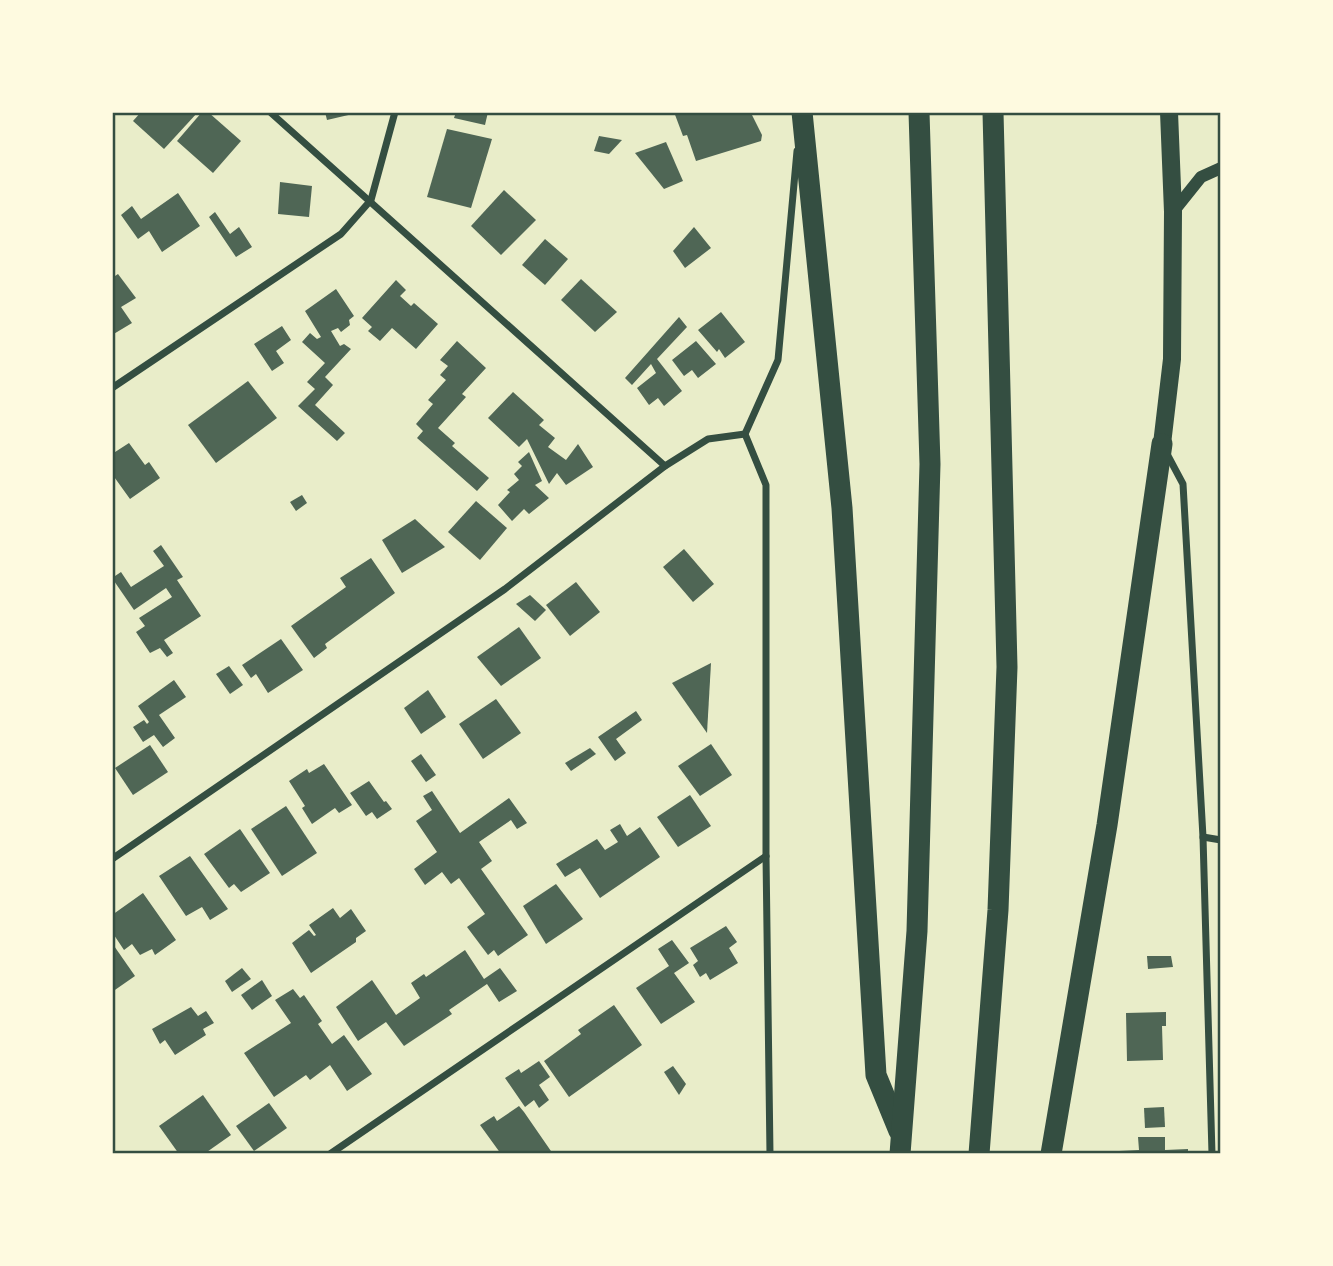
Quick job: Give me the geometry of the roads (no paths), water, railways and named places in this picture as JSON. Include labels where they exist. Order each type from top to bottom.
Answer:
[{"type":"highway","points":[[801,112],[842,508],[876,1074],[901,1145]]},
{"type":"highway","points":[[901,1145],[917,931],[930,464],[919,112]]},
{"type":"highway","points":[[979,1154],[998,910],[1007,667],[993,112]]},
{"type":"highway","points":[[1051,1154],[1107,825],[1162,444]]},
{"type":"main road","points":[[1162,444],[1172,359],[1173,212],[1169,112]]},
{"type":"street","points":[[270,112],[665,466]]},
{"type":"street","points":[[112,387],[341,234],[371,200],[395,112]]},
{"type":"street","points":[[770,1154],[766,856],[766,485],[746,434],[778,360],[801,112]]},
{"type":"street","points":[[1173,212],[1201,177],[1221,168]]},
{"type":"street","points":[[112,859],[505,589],[665,466],[709,439],[746,434]]},
{"type":"street","points":[[1162,444],[1182,484],[1203,837],[1212,1154]]},
{"type":"street","points":[[1203,837],[1221,840]]},
{"type":"street","points":[[330,1154],[766,856]]}]
